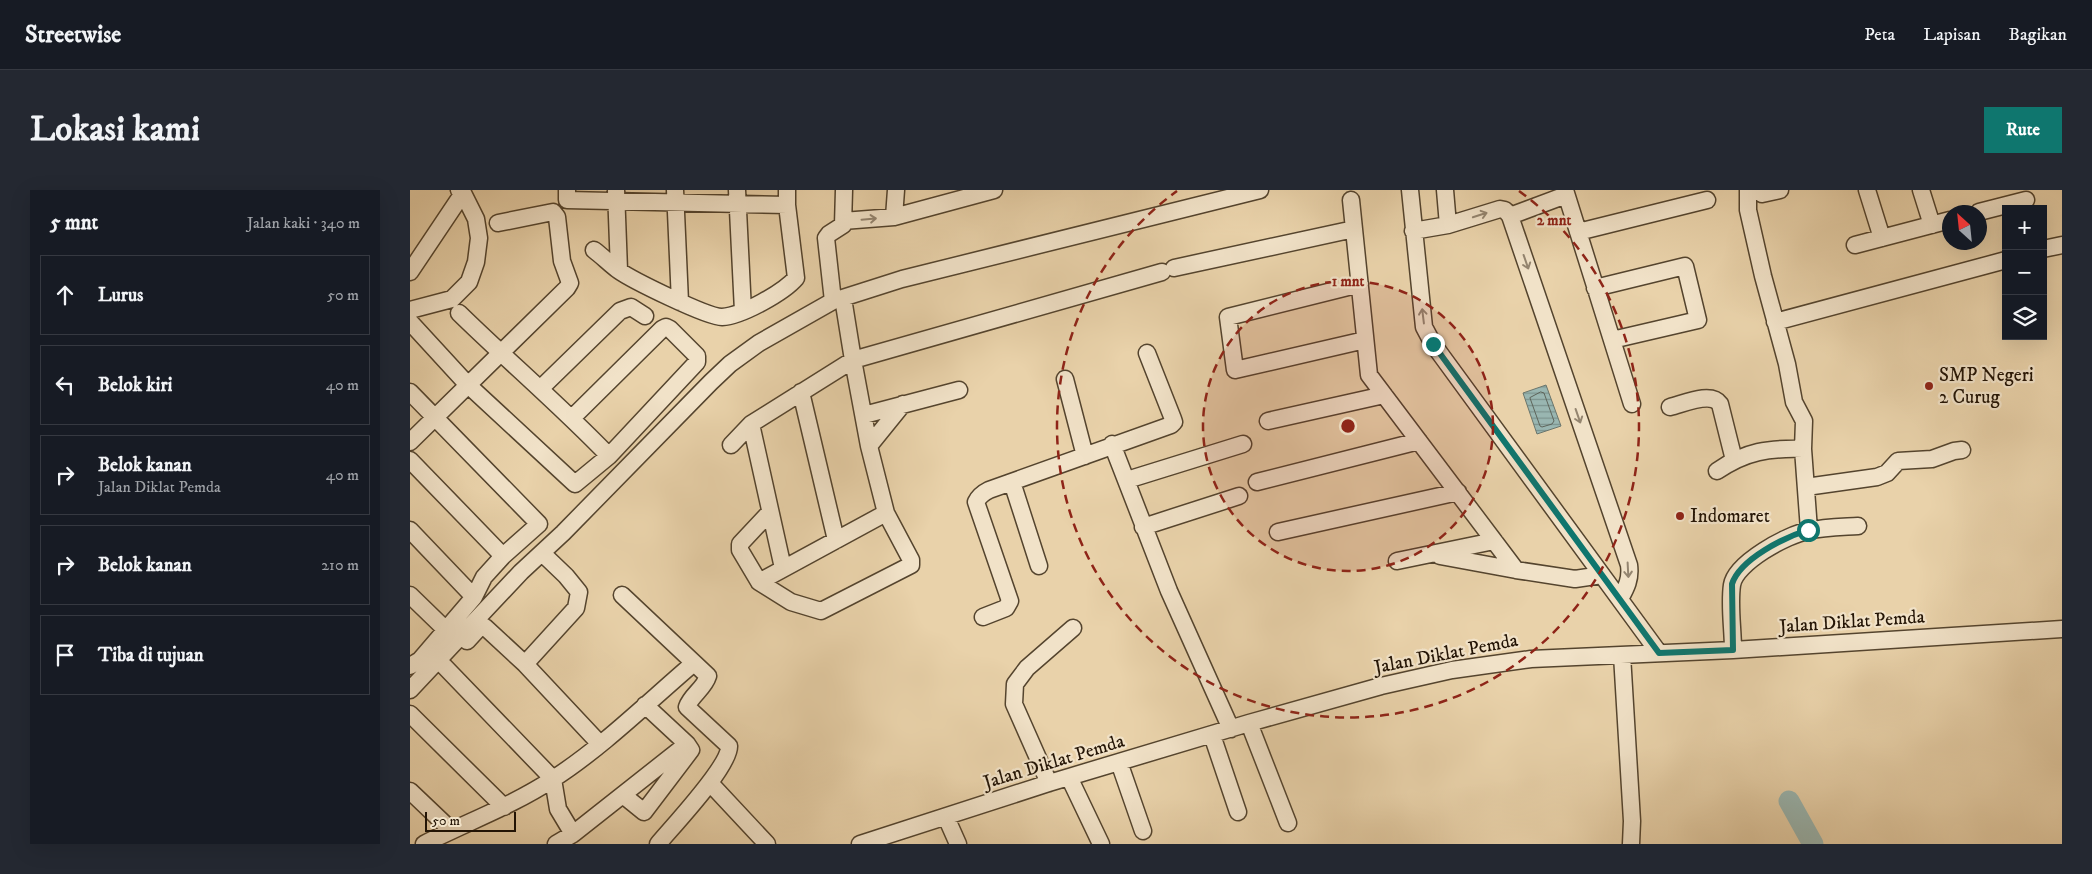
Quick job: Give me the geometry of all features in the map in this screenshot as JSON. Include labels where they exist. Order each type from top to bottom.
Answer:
[{"type":"street","points":[[566,190],[567,200],[616,195],[787,197],[796,278],[789,286],[743,311],[720,317],[680,302],[619,270],[594,250]]},
{"type":"street","points":[[770,512],[743,539],[740,544],[740,550],[759,582],[790,602],[821,611],[911,565],[911,560],[886,513],[869,446],[853,360],[826,238],[841,227],[843,222],[844,190]]},
{"type":"street","points":[[894,217],[896,190]]},
{"type":"street","points":[[843,222],[894,217],[994,190]]},
{"type":"street","points":[[410,690],[470,624],[730,364],[759,343],[838,299],[912,277],[1260,190]]},
{"type":"street","points":[[1410,190],[1416,230],[1424,327],[1433,344],[1659,653]]},
{"type":"street","points":[[1445,190],[1445,226]]},
{"type":"street","points":[[1780,190],[1755,192],[1748,210],[1787,364],[1794,402],[1804,421],[1803,449],[1808,530]]},
{"type":"street","points":[[1867,190],[1882,238]]},
{"type":"street","points":[[1921,190],[1932,225]]},
{"type":"street","points":[[410,272],[461,192],[476,219],[479,238],[476,262],[469,282],[452,298],[410,310]]},
{"type":"street","points":[[1510,216],[1537,197],[1565,192],[1632,404]]},
{"type":"street","points":[[616,195],[619,270]]},
{"type":"street","points":[[675,196],[680,302]]},
{"type":"street","points":[[738,197],[743,311]]},
{"type":"street","points":[[1351,200],[1369,375],[1516,570]]},
{"type":"street","points":[[1578,232],[1707,200]]},
{"type":"street","points":[[1987,210],[2026,200]]},
{"type":"street","points":[[1416,230],[1445,226],[1500,209],[1505,210],[1510,216],[1629,565],[1628,583],[1620,599]]},
{"type":"street","points":[[410,442],[467,384],[501,354],[570,283],[562,261],[557,217],[553,212],[498,223]]},
{"type":"street","points":[[1855,245],[1942,222]]},
{"type":"street","points":[[731,445],[750,424],[853,360],[1168,270],[1354,229]]},
{"type":"street","points":[[2047,249],[2062,245]]},
{"type":"street","points":[[1775,322],[2002,261]]},
{"type":"street","points":[[1595,288],[1685,266],[1698,320],[1612,340]]},
{"type":"street","points":[[1360,284],[1228,316],[1235,370],[1366,340]]},
{"type":"street","points":[[541,388],[620,311],[631,307],[645,316]]},
{"type":"street","points":[[459,313],[501,354],[541,388],[609,456]]},
{"type":"street","points":[[410,322],[467,384],[575,484],[609,456],[697,362],[696,353],[670,329],[666,327],[662,329],[572,418]]},
{"type":"street","points":[[982,617],[1006,608],[1010,601],[976,502],[983,493],[1174,422],[1147,353]]},
{"type":"street","points":[[1065,379],[1085,456]]},
{"type":"street","points":[[864,415],[959,390]]},
{"type":"street","points":[[410,392],[539,524],[504,556],[482,580],[474,596],[420,660],[410,666]]},
{"type":"street","points":[[802,392],[836,540]]},
{"type":"street","points":[[1268,421],[1384,395]]},
{"type":"street","points":[[1670,407],[1703,399],[1713,398],[1717,400],[1720,404],[1734,460]]},
{"type":"street","points":[[869,446],[903,404]]},
{"type":"street","points":[[750,424],[783,568]]},
{"type":"street","points":[[1257,482],[1419,441]]},
{"type":"street","points":[[1112,444],[1169,591],[1232,729]]},
{"type":"street","points":[[1127,480],[1243,444]]},
{"type":"street","points":[[1717,471],[1734,460],[1775,448],[1803,449]]},
{"type":"street","points":[[1806,487],[1877,477],[1887,473],[1898,461],[1932,459],[1954,450],[1962,450]]},
{"type":"street","points":[[410,460],[504,556]]},
{"type":"street","points":[[1012,482],[1039,566]]},
{"type":"street","points":[[1278,532],[1458,492]]},
{"type":"street","points":[[1143,527],[1239,496]]},
{"type":"street","points":[[759,582],[886,513]]},
{"type":"street","points":[[1733,650],[1732,584],[1739,570],[1758,555],[1796,534],[1808,530],[1858,526]]},
{"type":"street","points":[[410,530],[474,596]]},
{"type":"street","points":[[1397,561],[1494,541]]},
{"type":"street","points":[[525,664],[576,608],[579,592],[566,576],[542,553]]},
{"type":"street","points":[[1430,554],[1575,579],[1602,575]]},
{"type":"street","points":[[410,595],[445,629]]},
{"type":"street","points":[[622,595],[708,676],[706,683],[689,702],[687,707],[729,746],[729,753],[710,783],[658,844]]},
{"type":"street","points":[[410,703],[478,629],[485,627],[525,664],[600,744]]},
{"type":"street","points":[[1049,783],[1014,704],[1013,695],[1015,684],[1027,668],[1073,628]]},
{"type":"street","name":"Jalan Diklat Pemda","points":[[860,844],[900,838],[946,816],[1249,723],[1382,686],[1452,670],[1531,658],[1733,650],[2062,629]]},
{"type":"street","points":[[1622,655],[1632,821],[1631,844]]},
{"type":"street","points":[[444,666],[553,779],[558,809],[573,834]]},
{"type":"street","points":[[424,844],[504,807],[553,779],[600,744],[688,668]]},
{"type":"street","points":[[623,795],[644,812],[691,750],[645,705]]},
{"type":"street","points":[[410,714],[504,807]]},
{"type":"street","points":[[1249,723],[1288,823]]},
{"type":"street","points":[[1212,735],[1238,812]]},
{"type":"street","points":[[556,844],[573,834],[687,744]]},
{"type":"street","points":[[1119,762],[1143,831]]},
{"type":"street","points":[[1069,777],[1101,844]]},
{"type":"street","points":[[710,783],[767,844]]},
{"type":"street","points":[[410,791],[451,830]]},
{"type":"street","points":[[946,816],[958,844]]},
{"type":"water","points":[[1546,385],[1561,426],[1537,434],[1523,393]]},
{"type":"waterway","points":[[1789,801],[1813,844]]},
{"type":"place","name":"SMP Negeri 2 Curug","points":[[1929,386]]},
{"type":"place","name":"Indomaret","points":[[1680,516]]},
{"type":"route","points":[[1433,344],[1659,653],[1733,650],[1732,584],[1734,577],[1739,570],[1758,555],[1796,534],[1808,530]]}]
